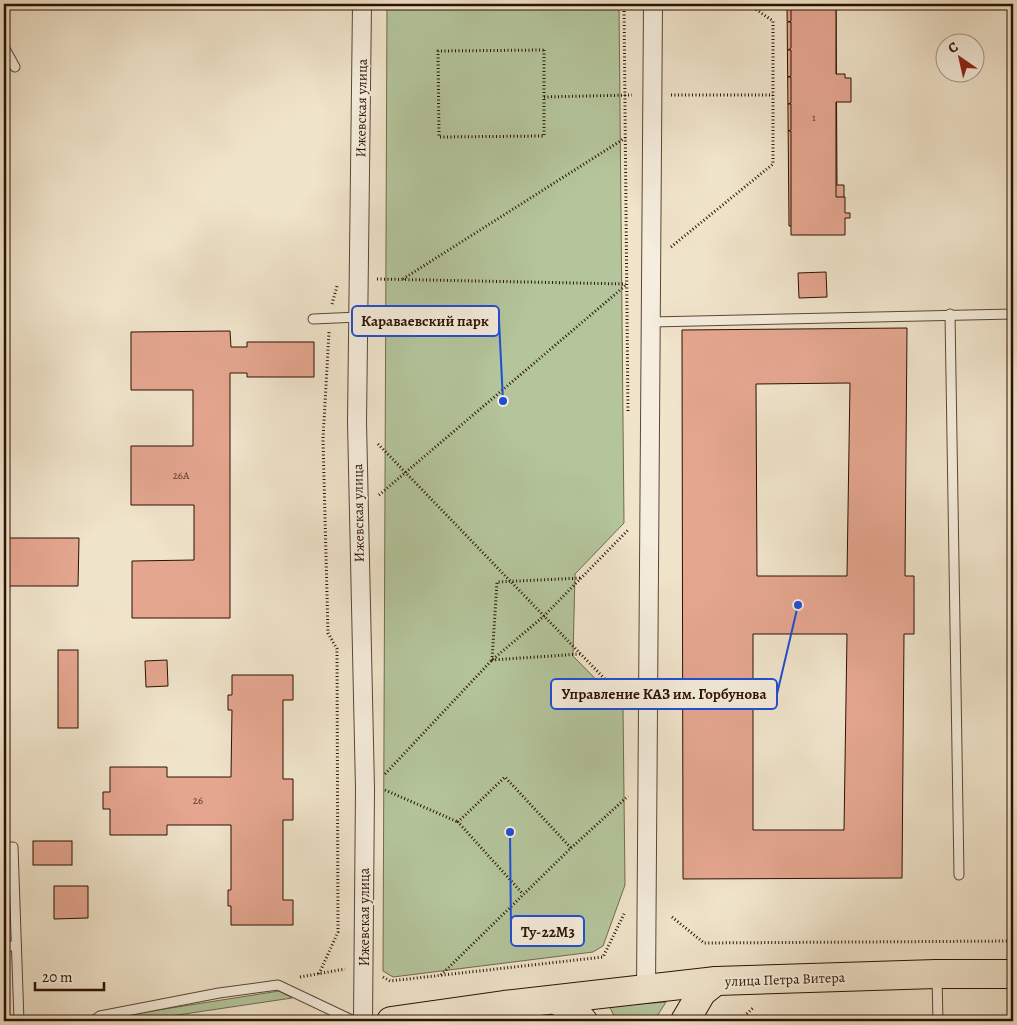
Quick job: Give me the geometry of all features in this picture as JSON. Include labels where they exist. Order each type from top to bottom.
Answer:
[{"type":"main road","name":"улица Петра Витера","points":[[391,1021],[716,981],[936,974],[1013,974]]},
{"type":"main road","points":[[685,1021],[702,992],[716,981]]},
{"type":"main road","points":[[557,1000],[583,1021]]},
{"type":"street","name":"Ижевская улица","points":[[362,4],[357,422],[365,789],[363,1021]]},
{"type":"street","points":[[646,989],[653,4]]},
{"type":"lane","points":[[4,47],[15,68]]},
{"type":"lane","points":[[950,314],[959,875]]},
{"type":"lane","points":[[651,322],[1013,314]]},
{"type":"lane","points":[[313,319],[358,317]]},
{"type":"lane","points":[[4,848],[12,847],[18,1021]]},
{"type":"lane","points":[[4,946],[16,946]]},
{"type":"lane","points":[[936,974],[938,1021]]},
{"type":"lane","points":[[93,1021],[100,1016],[126,1010],[220,993],[278,986],[354,1021]]},
{"type":"path","points":[[624,4],[628,422]]},
{"type":"path","points":[[358,513],[651,261],[685,237],[773,164],[772,21],[748,4]]},
{"type":"path","points":[[544,50],[544,97],[544,136],[439,137],[438,51],[544,50]]},
{"type":"path","points":[[544,97],[773,95]]},
{"type":"path","points":[[402,279],[626,138]]},
{"type":"path","points":[[318,974],[338,932],[337,649],[328,633],[323,439],[331,307],[341,272],[359,278],[626,284]]},
{"type":"path","points":[[357,422],[628,702]]},
{"type":"path","points":[[381,778],[492,660],[544,616],[629,530],[629,521]]},
{"type":"path","points":[[492,660],[497,582],[581,578]]},
{"type":"path","points":[[492,660],[581,654]]},
{"type":"path","points":[[458,822],[505,776],[571,848]]},
{"type":"path","points":[[384,789],[458,822],[523,894]]},
{"type":"path","points":[[440,975],[571,848],[628,796]]},
{"type":"path","points":[[672,917],[704,943],[1013,941]]},
{"type":"path","points":[[739,1021],[750,1008],[758,1005]]},
{"type":"green space","points":[[387,4],[619,4],[624,523],[575,574],[573,656],[623,707],[625,885],[603,946],[593,952],[393,977],[383,971]]},
{"type":"green space","points":[[279,991],[292,998],[137,1021],[98,1021],[101,1019]]},
{"type":"green space","points":[[666,1002],[654,1021],[617,1021],[609,1006]]},
{"type":"building","points":[[787,4],[836,4],[837,185],[844,185],[844,225],[789,226]]},
{"type":"building","points":[[791,4],[836,4],[836,74],[845,74],[845,78],[851,78],[851,102],[836,102],[836,197],[845,197],[845,213],[850,213],[850,218],[845,218],[845,235],[791,235],[791,131],[788,131],[791,130],[791,104],[788,104],[791,103],[791,77],[788,77],[791,76],[791,50],[788,50],[791,48],[791,22],[788,22],[791,21]]},
{"type":"building","points":[[826,272],[827,297],[799,298],[798,273]]},
{"type":"building","points":[[907,328],[905,576],[914,576],[914,634],[904,634],[902,878],[683,879],[682,330]],"holes":[[[850,383],[847,576],[757,576],[756,384]],[[753,634],[847,634],[844,830],[753,830]]]},
{"type":"building","points":[[230,331],[231,347],[247,347],[247,342],[314,342],[314,377],[247,377],[247,373],[230,373],[230,618],[132,618],[132,561],[194,560],[194,505],[131,505],[131,446],[193,446],[193,390],[131,390],[131,332]]},
{"type":"building","points":[[4,538],[79,538],[78,586],[4,586]]},
{"type":"building","points":[[58,650],[78,650],[78,728],[58,728]]},
{"type":"building","points":[[167,660],[168,686],[146,687],[145,661]]},
{"type":"building","points":[[232,675],[293,675],[293,700],[283,700],[283,779],[293,779],[293,820],[283,820],[283,900],[293,900],[293,925],[231,925],[231,906],[228,906],[228,890],[231,890],[231,825],[167,825],[167,835],[110,835],[110,809],[103,809],[103,792],[110,792],[110,767],[167,767],[167,777],[231,777],[232,710],[228,710],[228,695],[232,695]]},
{"type":"building","points":[[5,680],[5,725],[4,725]]},
{"type":"building","points":[[33,841],[72,841],[72,865],[33,865]]},
{"type":"building","points":[[54,886],[88,886],[88,918],[54,919]]},
{"type":"place","name":"Караваевский парк","points":[[503,401]]},
{"type":"place","name":"Управление КАЗ им. Горбунова","points":[[798,605]]},
{"type":"place","name":"Ту-22М3","points":[[510,832]]}]
